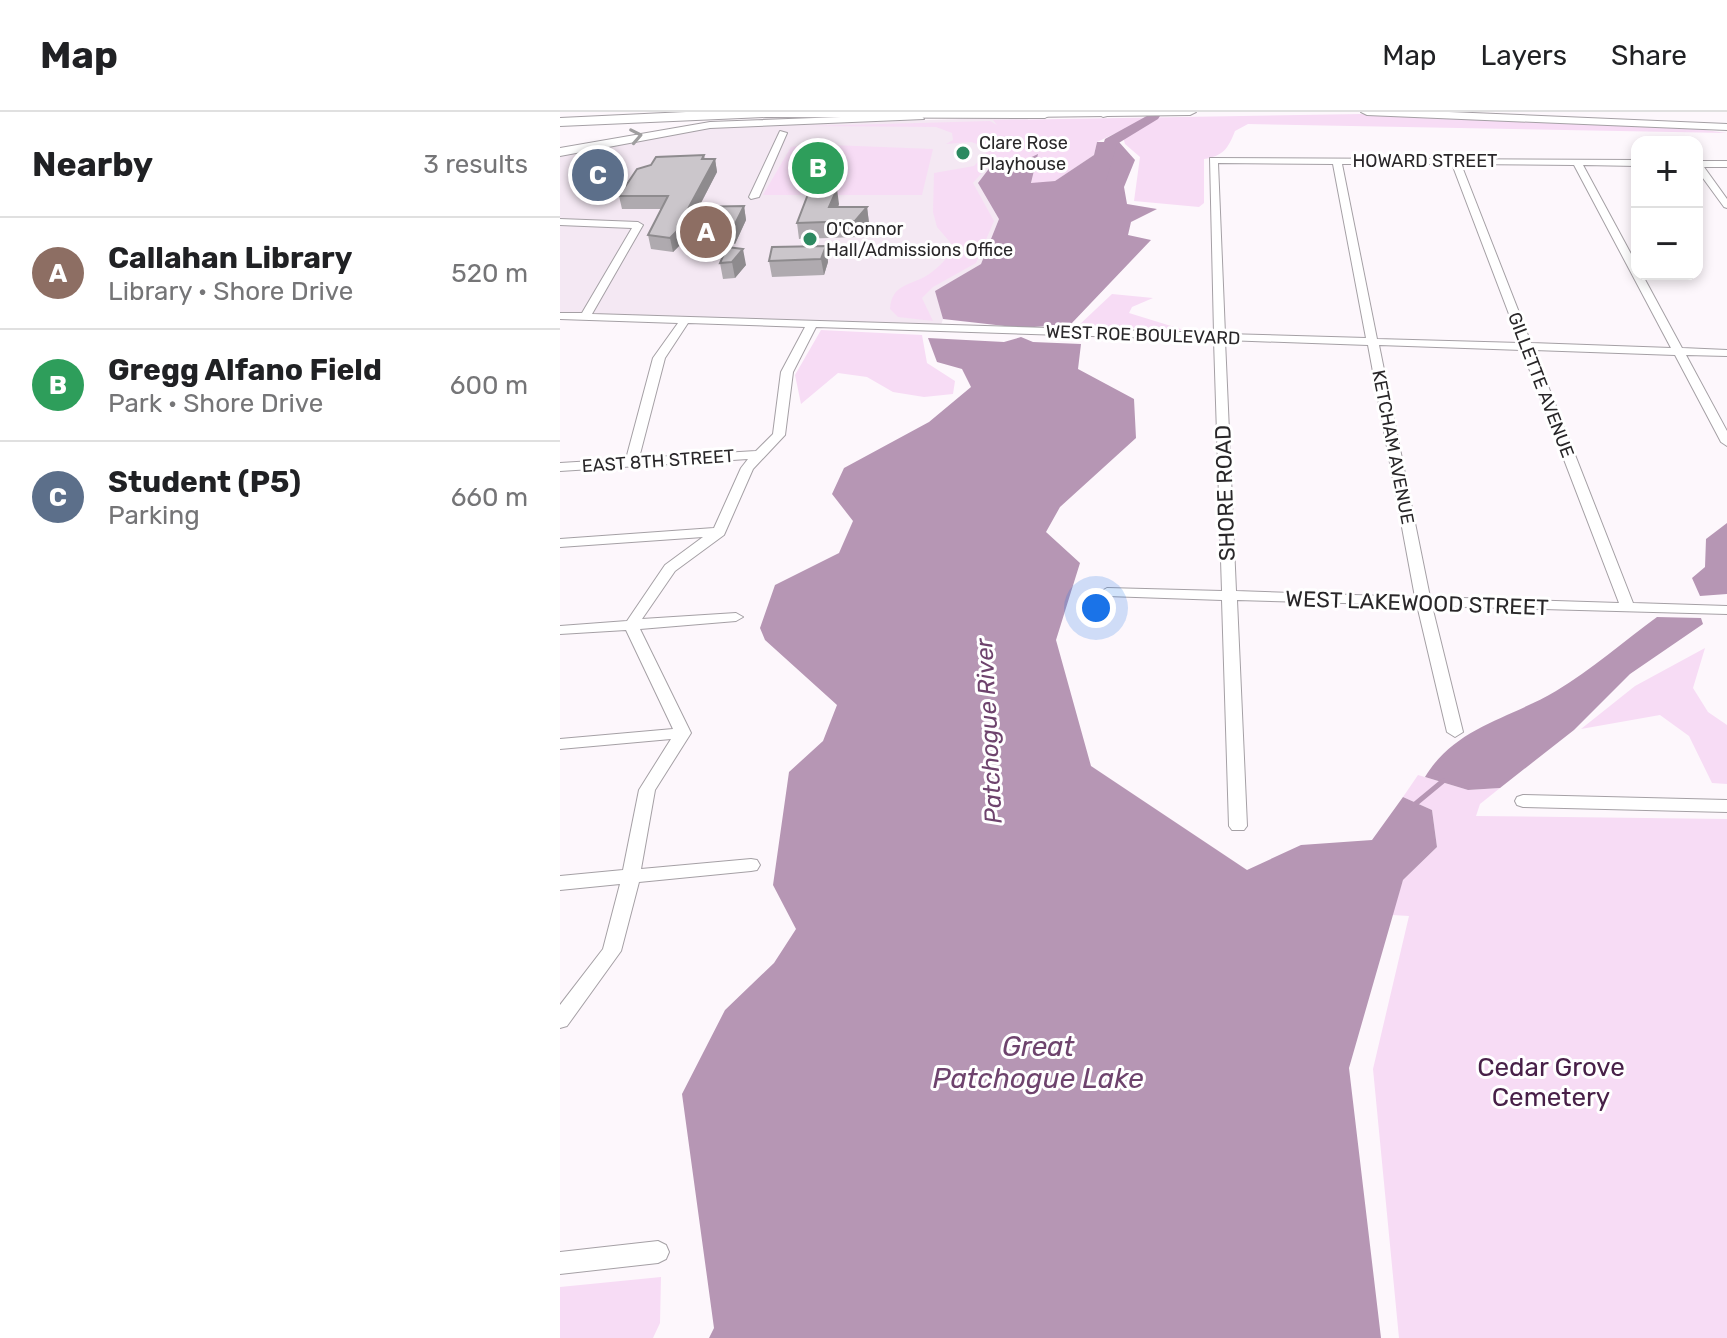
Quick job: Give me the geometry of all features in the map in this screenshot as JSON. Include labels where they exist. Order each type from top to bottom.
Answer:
[{"type":"highway","points":[[560,114],[602,112]]},
{"type":"highway","points":[[581,113],[613,112]]},
{"type":"highway","points":[[560,122],[783,112]]},
{"type":"highway","points":[[1103,113],[1117,112]]},
{"type":"highway","points":[[767,113],[1045,114]]},
{"type":"main road","points":[[560,152],[660,132],[728,123],[1190,112]]},
{"type":"main road","points":[[1367,112],[1727,127]]},
{"type":"main road","points":[[728,123],[774,125],[783,133],[799,120]]},
{"type":"street","points":[[754,197],[783,133]]},
{"type":"street","name":"HOWARD STREET","points":[[1213,160],[1631,163]]},
{"type":"street","name":"SHORE ROAD","points":[[1213,160],[1238,826]]},
{"type":"street","name":"KETCHAM AVENUE","points":[[1337,161],[1424,604],[1455,732]]},
{"type":"street","name":"GILLETTE AVENUE","points":[[1455,161],[1628,608]]},
{"type":"street","points":[[1577,162],[1727,442]]},
{"type":"street","points":[[1703,164],[1727,164]]},
{"type":"street","points":[[1703,172],[1727,205]]},
{"type":"street","points":[[560,222],[638,225],[585,317]]},
{"type":"street","points":[[560,327],[565,316]]},
{"type":"street","name":"WEST ROE BOULEVARD","points":[[565,316],[1727,353]]},
{"type":"street","points":[[631,463],[659,358],[685,320]]},
{"type":"street","points":[[631,625],[670,568],[719,532],[747,468],[756,455],[779,435],[787,372],[812,325]]},
{"type":"street","name":"EAST 8TH STREET","points":[[560,467],[756,455]]},
{"type":"street","points":[[560,543],[719,532]]},
{"type":"street","name":"WEST LAKEWOOD STREET","points":[[1107,592],[1424,604],[1727,610]]},
{"type":"street","points":[[560,630],[736,617]]},
{"type":"street","points":[[631,625],[683,733]]},
{"type":"street","points":[[560,744],[683,733]]},
{"type":"street","points":[[560,1020],[612,951],[631,877],[647,790],[683,733]]},
{"type":"street","points":[[1523,801],[1727,806]]},
{"type":"street","points":[[560,883],[751,865]]},
{"type":"street","points":[[560,1263],[658,1252]]},
{"type":"shaded area","points":[[1027,117],[1038,154],[999,219],[981,264],[936,291],[943,319],[941,325],[560,316],[560,156],[710,127]]},
{"type":"green space","points":[[1362,114],[1675,126],[1727,133],[1248,124],[1235,131],[1220,154],[1204,159],[1204,203],[1199,207],[1134,201],[1140,157],[1125,144],[1123,137],[1142,127],[1148,118],[1097,142],[1094,155],[1055,181],[1031,184],[1037,155],[1017,164],[1006,158],[993,160],[973,183],[994,221],[976,263],[933,287],[922,298],[933,321],[898,317],[890,309],[891,301],[902,287],[942,264],[955,248],[937,227],[933,212],[934,173],[974,166],[986,153],[986,147],[971,142],[946,144],[953,140],[952,133],[936,127],[809,126],[990,121],[997,125],[993,120]]},
{"type":"green space","points":[[806,144],[933,149],[922,195],[763,195],[791,147]]},
{"type":"green space","points":[[1112,294],[1153,298],[1132,307],[1129,313],[1184,330],[1078,326]]},
{"type":"green space","points":[[821,330],[922,335],[927,363],[955,381],[953,394],[924,397],[893,392],[867,377],[838,373],[801,404],[795,375]]},
{"type":"green space","points":[[1705,648],[1693,688],[1708,712],[1727,725],[1727,784],[1712,783],[1689,736],[1660,715],[1581,729],[1635,686]]},
{"type":"green space","name":"Cedar Grove Cemetery","points":[[1418,775],[1468,790],[1500,788],[1480,804],[1476,816],[1727,819],[1727,1338],[1399,1338],[1373,1069],[1409,916],[1392,915],[1403,880],[1437,847],[1432,810],[1403,797]]},
{"type":"green space","points":[[661,1277],[660,1323],[653,1338],[560,1338],[560,1287]]},
{"type":"water","points":[[1097,142],[1119,142],[1135,160],[1124,187],[1127,204],[1157,209],[1131,222],[1128,235],[1151,240],[1071,324],[1022,328],[943,319],[935,291],[981,264],[999,219],[978,183],[994,162],[1017,164],[1038,154],[1031,183],[1055,181],[1094,155]]},
{"type":"water","name":"Great Patchogue Lake","points":[[1021,337],[1033,342],[1081,344],[1078,369],[1134,399],[1136,438],[1060,507],[1046,532],[1080,563],[1056,640],[1091,766],[1247,870],[1301,845],[1372,840],[1403,797],[1432,810],[1437,847],[1403,880],[1349,1068],[1381,1338],[709,1338],[714,1328],[682,1094],[725,1010],[774,963],[796,929],[773,885],[789,772],[823,741],[837,705],[765,640],[760,628],[775,585],[839,553],[853,521],[832,494],[844,468],[929,422],[971,387],[962,369],[937,362],[928,338],[1004,342]]},
{"type":"water","points":[[1727,523],[1727,594],[1700,596],[1692,578],[1705,567],[1706,539]]},
{"type":"water","points":[[1657,617],[1701,618],[1703,624],[1630,674],[1574,730],[1500,788],[1468,790],[1425,777],[1437,760],[1467,735],[1556,691]]},
{"type":"building","points":[[704,155],[702,159],[715,159],[689,207],[744,206],[732,230],[677,231],[670,238],[648,235],[668,196],[619,196],[637,169],[651,165],[656,157]]},
{"type":"building","points":[[810,189],[837,189],[829,207],[867,207],[855,221],[797,223]]},
{"type":"building","points":[[826,246],[821,259],[769,261],[772,247]]},
{"type":"building","points":[[727,247],[743,249],[732,262],[720,263]]},
{"type":"waterway","name":"Patchogue River","points":[[1100,178],[1110,142],[1153,116]]},
{"type":"waterway","points":[[1414,805],[1443,781]]},
{"type":"place","name":"Clare Rose Playhouse","points":[[963,153]]},
{"type":"place","name":"Gregg Alfano Field","points":[[818,168]]},
{"type":"place","name":"Student (P5)","points":[[598,175]]},
{"type":"place","name":"Callahan Library","points":[[706,232]]},
{"type":"place","name":"O'Connor Hall/Admissions Office","points":[[810,239]]}]
